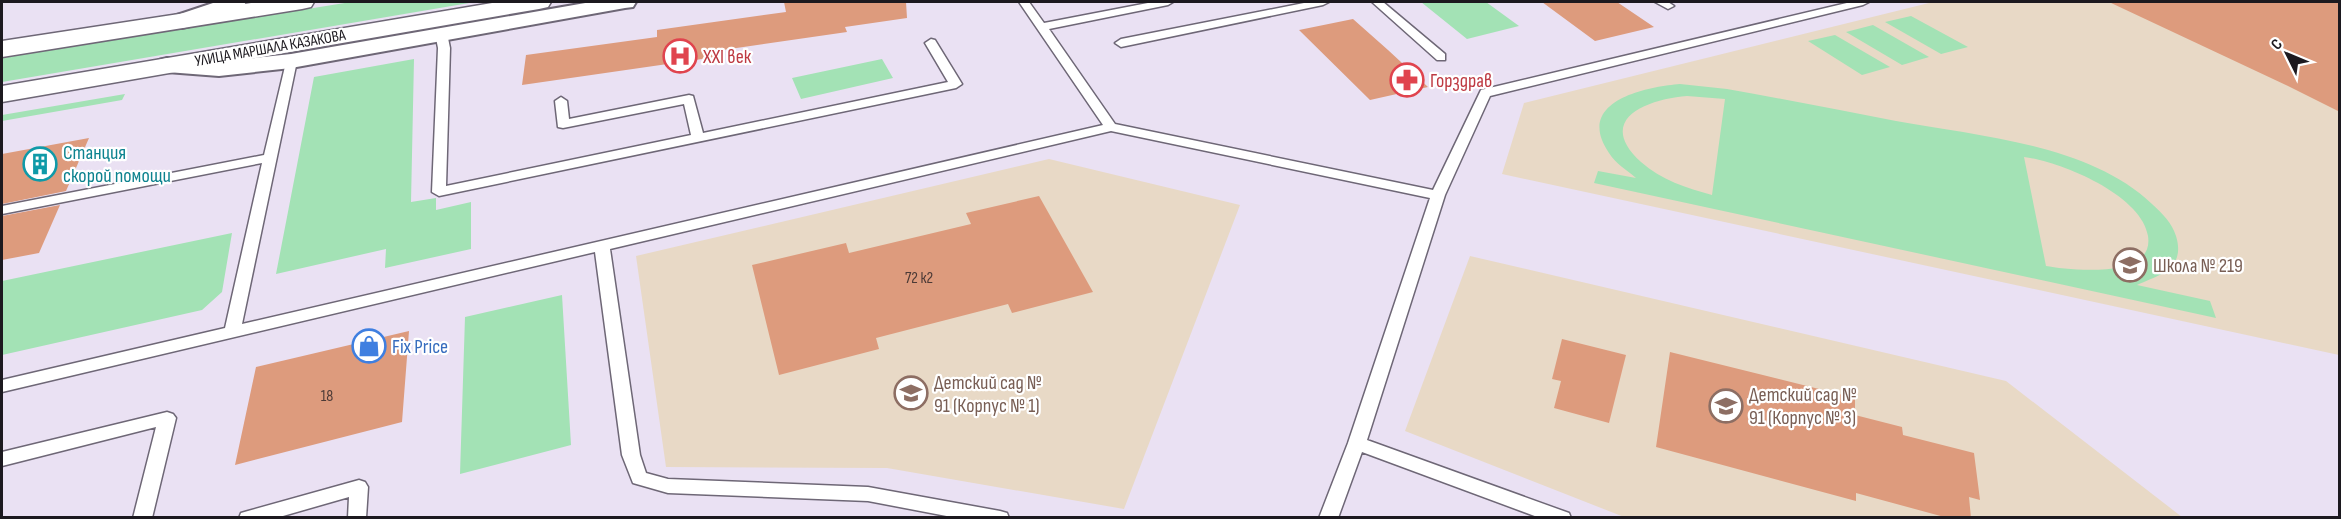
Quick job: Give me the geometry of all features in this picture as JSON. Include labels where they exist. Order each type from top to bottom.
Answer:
[{"type":"street","points":[[182,21],[235,2]]},
{"type":"street","points":[[2,49],[302,2]]},
{"type":"street","name":"УЛИЦА МАРШАЛА КАЗАКОВА","points":[[2,93],[539,2]]},
{"type":"street","points":[[167,65],[219,69],[291,61],[625,2]]},
{"type":"lane","points":[[1024,2],[1111,127]]},
{"type":"lane","points":[[1042,27],[1168,2]]},
{"type":"lane","points":[[1121,43],[1323,2]]},
{"type":"lane","points":[[1377,2],[1441,57]]},
{"type":"lane","points":[[1328,518],[1357,443],[1438,195],[1485,93],[1863,2]]},
{"type":"lane","points":[[441,33],[444,48],[439,192],[956,84],[931,43]]},
{"type":"lane","points":[[232,333],[268,158],[291,61]]},
{"type":"lane","points":[[561,101],[563,124],[689,99],[698,138]]},
{"type":"lane","points":[[2,386],[1111,127],[1438,195]]},
{"type":"lane","points":[[2,210],[268,158]]},
{"type":"lane","points":[[602,246],[631,455],[639,478],[668,486],[868,494],[1000,518]]},
{"type":"lane","points":[[2,459],[167,418],[142,518]]},
{"type":"lane","points":[[1357,443],[1562,518]]},
{"type":"lane","points":[[248,518],[360,487],[357,518]]},
{"type":"shaded area","name":"Школа № 219","points":[[1933,2],[2339,2],[2339,355],[1502,174],[1524,103]]},
{"type":"shaded area","name":"Детский сад № 91 (Корпус № 1)","points":[[1049,159],[1240,205],[1124,509],[887,468],[666,467],[636,256]]},
{"type":"shaded area","name":"Детский сад № 91 (Корпус № 3)","points":[[1470,256],[2006,381],[2182,517],[1624,517],[1405,431]]},
{"type":"green space","points":[[351,2],[475,2],[2,82],[2,58]]},
{"type":"green space","points":[[1421,2],[1486,2],[1519,26],[1467,39]]},
{"type":"green space","points":[[1911,16],[1968,47],[1941,54],[1885,22]]},
{"type":"green space","points":[[1873,25],[1929,57],[1902,65],[1846,32]]},
{"type":"green space","points":[[1835,35],[1890,67],[1862,75],[1808,41]]},
{"type":"green space","points":[[414,59],[411,202],[436,198],[436,210],[471,202],[471,249],[385,268],[386,249],[276,274],[314,77]]},
{"type":"green space","points":[[882,59],[893,78],[801,99],[792,78]]},
{"type":"green space","points":[[1680,84],[1727,89],[1996,138],[2065,155],[2097,168],[2126,184],[2152,204],[2169,223],[2176,236],[2178,247],[2174,263],[2162,274],[2137,285],[2210,301],[2216,318],[1594,183],[1598,171],[1636,178],[1612,157],[1601,136],[1600,121],[1607,110],[1618,100],[1632,94]],"holes":[[[1687,96],[1725,99],[1712,195],[1675,183],[1657,174],[1641,162],[1628,147],[1623,134],[1625,123],[1632,114],[1643,107]],[[2024,157],[2058,165],[2116,194],[2142,221],[2148,236],[2147,250],[2138,260],[2125,266],[2108,269],[2090,270],[2046,266]]]},
{"type":"green space","points":[[125,94],[122,100],[2,121],[2,115]]},
{"type":"green space","points":[[232,233],[222,292],[202,310],[2,355],[2,281]]},
{"type":"green space","points":[[562,295],[571,445],[460,474],[465,317]]},
{"type":"building","points":[[784,2],[906,2],[907,18],[845,27],[847,32],[716,51],[716,57],[522,85],[526,55],[657,37],[657,30],[786,12]]},
{"type":"building","points":[[1542,2],[1617,2],[1654,27],[1595,41]]},
{"type":"building","points":[[2109,2],[2340,2],[2340,112],[2288,86]]},
{"type":"building","points":[[1353,19],[1428,87],[1370,100],[1299,30]]},
{"type":"building","name":"Станция скорой помощи","points":[[89,138],[66,191],[2,204],[2,154]]},
{"type":"building","points":[[1039,196],[1093,292],[1012,313],[1008,304],[876,338],[879,349],[779,375],[752,265],[846,243],[849,253],[971,224],[966,213]]},
{"type":"building","points":[[60,205],[39,253],[2,260],[2,216]]},
{"type":"building","points":[[409,331],[402,422],[235,465],[256,367]]},
{"type":"building","points":[[1562,339],[1626,355],[1609,423],[1554,408],[1561,381],[1552,379]]},
{"type":"building","points":[[1670,352],[1855,398],[1855,415],[1902,427],[1903,435],[1974,453],[1980,500],[1969,497],[1971,518],[1948,518],[1856,493],[1856,501],[1656,447]]},
{"type":"place","name":"XXI век","points":[[680,56]]},
{"type":"place","name":"Горздрав","points":[[1407,80]]},
{"type":"place","name":"Станция скорой помощи","points":[[40,164]]},
{"type":"place","name":"Школа № 219","points":[[2130,265]]},
{"type":"place","name":"Fix Price","points":[[369,346]]},
{"type":"place","name":"Детский сад № 91 (Корпус № 1)","points":[[911,393]]},
{"type":"place","name":"Детский сад № 91 (Корпус № 3)","points":[[1726,406]]}]
